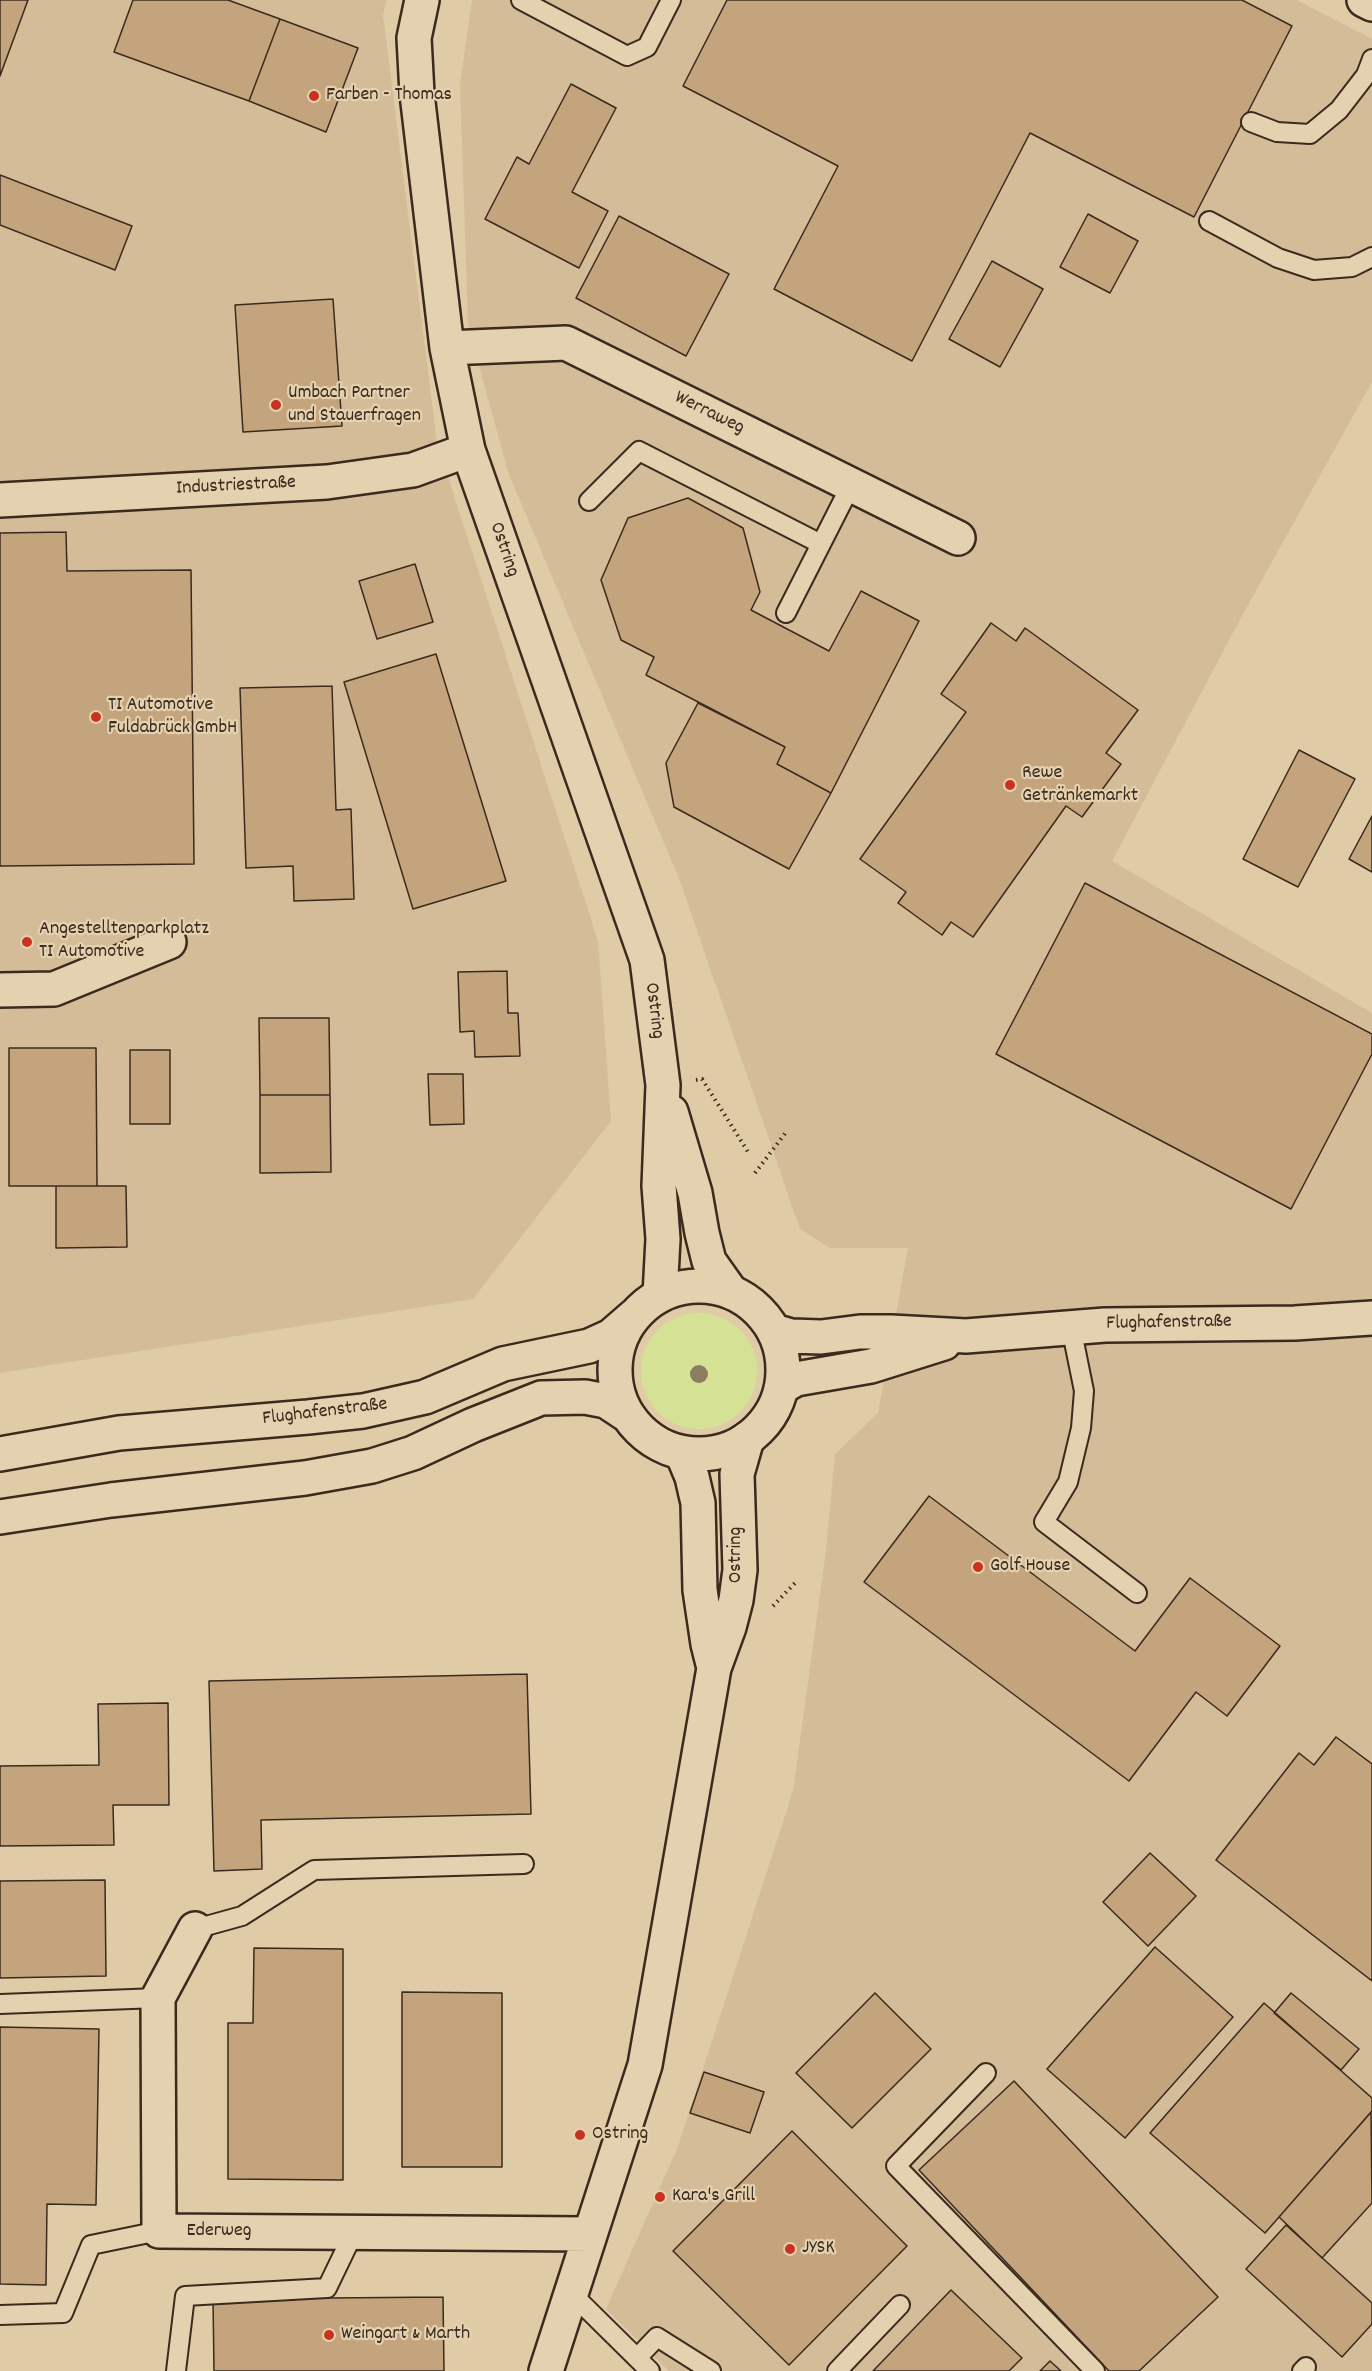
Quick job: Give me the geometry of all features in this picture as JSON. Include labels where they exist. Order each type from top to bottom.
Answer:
[{"type":"street","name":"Ostring","points":[[422,0],[414,38],[417,94],[447,348],[468,450],[647,960],[663,1085],[695,1193],[709,1261],[731,1292]]},
{"type":"street","points":[[1364,0],[1372,4]]},
{"type":"street","name":"Werraweg","points":[[447,348],[566,343],[958,538]]},
{"type":"street","name":"Industriestraße","points":[[0,500],[327,482],[413,470],[468,450]]},
{"type":"street","points":[[0,990],[54,989],[169,942]]},
{"type":"street","name":"Ostring","points":[[660,1295],[663,1239],[659,1186],[663,1085]]},
{"type":"street","points":[[0,1517],[111,1500],[305,1478],[372,1466],[413,1453],[473,1425],[541,1398],[585,1397],[606,1401],[627,1415],[642,1432],[661,1445],[695,1455],[723,1451],[747,1440],[763,1425],[775,1407],[782,1387],[783,1359],[774,1331],[764,1315],[731,1292],[707,1286],[682,1287],[660,1295],[645,1304],[634,1316],[621,1338],[615,1364],[617,1390],[627,1415]]},
{"type":"street","name":"Flughafenstraße","points":[[0,1454],[119,1433],[363,1411],[425,1397],[503,1364],[589,1346],[611,1336],[634,1316]]},
{"type":"street","name":"Flughafenstraße","points":[[774,1331],[801,1337],[891,1332],[966,1336],[1105,1324],[1295,1323],[1372,1318]]},
{"type":"street","name":"Flughafenstraße","points":[[782,1387],[796,1379],[871,1366],[966,1336]]},
{"type":"street","name":"Ostring","points":[[546,2371],[645,2065],[714,1668],[736,1600],[740,1570],[737,1474],[747,1440]]},
{"type":"street","name":"Ostring","points":[[682,1453],[692,1477],[698,1503],[700,1590],[714,1668]]},
{"type":"street","name":"Ederweg","points":[[195,1929],[158,1998],[159,2231],[590,2234]]},
{"type":"lane","points":[[521,0],[627,56],[647,47],[671,0]]},
{"type":"lane","points":[[1251,122],[1277,132],[1310,134],[1365,90],[1366,75],[1372,59]]},
{"type":"lane","points":[[1209,221],[1278,258],[1314,270],[1352,267],[1372,257]]},
{"type":"lane","points":[[589,501],[639,451],[821,544]]},
{"type":"lane","points":[[786,613],[851,485]]},
{"type":"lane","points":[[1071,1327],[1083,1391],[1081,1428],[1068,1482],[1044,1522],[1137,1593]]},
{"type":"lane","points":[[195,1929],[242,1916],[314,1870],[524,1864]]},
{"type":"lane","points":[[0,2004],[158,1998]]},
{"type":"lane","points":[[986,2073],[897,2166],[1095,2371]]},
{"type":"lane","points":[[0,2315],[63,2313],[91,2245],[159,2231]]},
{"type":"lane","points":[[177,2371],[185,2296],[327,2288],[354,2232]]},
{"type":"lane","points":[[571,2293],[644,2365],[657,2337],[711,2371]]},
{"type":"lane","points":[[837,2371],[900,2305]]},
{"type":"path","points":[[663,1085],[702,1079],[750,1155]]},
{"type":"path","points":[[755,1173],[787,1131]]},
{"type":"shaded area","points":[[0,0],[387,0],[383,15],[437,443],[598,941],[611,1121],[473,1299],[0,1373]]},
{"type":"shaded area","points":[[472,0],[1297,0],[1372,39],[1372,382],[1243,614],[1112,861],[1372,1013],[1372,2371],[669,2371],[606,2309],[677,2149],[793,1791],[826,1551],[835,1454],[878,1413],[908,1248],[830,1248],[800,1229],[680,881],[508,472],[468,325],[460,84]]},
{"type":"green space","points":[[699,1313],[721,1318],[740,1330],[752,1349],[757,1371],[752,1393],[740,1412],[721,1424],[699,1429],[677,1424],[658,1412],[646,1393],[641,1371],[646,1349],[658,1330],[677,1318]]},
{"type":"building","points":[[0,0],[28,0],[0,76]]},
{"type":"building","points":[[133,0],[228,0],[280,19],[249,101],[114,52]]},
{"type":"building","points":[[727,0],[1242,0],[1292,26],[1194,217],[1030,133],[912,361],[774,289],[838,166],[683,86]]},
{"type":"building","points":[[280,19],[358,48],[326,132],[249,101]]},
{"type":"building","points":[[571,84],[616,108],[572,192],[608,211],[579,268],[485,219],[517,157],[529,164]]},
{"type":"building","points":[[0,175],[132,226],[115,270],[0,225]]},
{"type":"building","points":[[1088,214],[1138,241],[1110,293],[1060,267]]},
{"type":"building","points":[[619,216],[729,274],[686,356],[576,298]]},
{"type":"building","points":[[992,261],[1043,289],[1000,367],[949,339]]},
{"type":"building","points":[[333,299],[342,426],[243,432],[235,305]]},
{"type":"building","points":[[688,498],[743,528],[760,592],[751,610],[829,651],[861,591],[919,621],[831,793],[777,764],[785,747],[646,675],[654,657],[621,640],[601,580],[628,518]]},
{"type":"building","name":"TI Automotive Fuldabrück GmbH","points":[[66,532],[67,571],[191,570],[194,864],[0,866],[0,533]]},
{"type":"building","points":[[415,564],[433,622],[377,639],[359,581]]},
{"type":"building","name":"Rewe Getränkemarkt","points":[[991,623],[1016,641],[1025,628],[1138,710],[1106,753],[1121,764],[1082,817],[1066,806],[973,937],[951,922],[942,935],[898,903],[906,892],[860,859],[966,712],[941,694]]},
{"type":"building","points":[[436,654],[506,881],[413,909],[344,682]]},
{"type":"building","points":[[332,686],[336,810],[351,809],[354,899],[294,901],[293,866],[246,868],[240,688]]},
{"type":"building","points":[[698,703],[785,747],[777,764],[831,793],[789,869],[674,807],[666,763]]},
{"type":"building","points":[[1299,750],[1355,779],[1298,887],[1243,859]]},
{"type":"building","points":[[1372,816],[1372,872],[1349,859]]},
{"type":"building","points":[[1085,883],[1372,1034],[1372,1054],[1291,1209],[996,1054]]},
{"type":"building","points":[[507,971],[508,1013],[518,1013],[520,1056],[475,1057],[474,1031],[460,1032],[458,972]]},
{"type":"building","points":[[259,1018],[329,1018],[330,1095],[260,1095]]},
{"type":"building","points":[[9,1048],[96,1048],[97,1186],[9,1186]]},
{"type":"building","points":[[130,1050],[170,1050],[170,1124],[130,1124]]},
{"type":"building","points":[[428,1074],[463,1074],[464,1124],[430,1125]]},
{"type":"building","points":[[260,1095],[330,1095],[331,1172],[260,1173]]},
{"type":"building","points":[[56,1186],[126,1186],[127,1247],[56,1248]]},
{"type":"building","points":[[929,1496],[1135,1651],[1190,1578],[1280,1646],[1227,1716],[1196,1692],[1129,1781],[864,1582]]},
{"type":"building","points":[[527,1674],[531,1814],[261,1820],[262,1869],[214,1871],[209,1681]]},
{"type":"building","points":[[168,1703],[169,1805],[113,1805],[114,1845],[0,1846],[0,1766],[99,1765],[98,1704]]},
{"type":"building","points":[[1336,1737],[1372,1764],[1372,1981],[1216,1860],[1299,1753],[1314,1765]]},
{"type":"building","points":[[1150,1853],[1196,1896],[1148,1946],[1103,1902]]},
{"type":"building","points":[[105,1880],[106,1976],[0,1978],[0,1881]]},
{"type":"building","points":[[1155,1947],[1233,2017],[1125,2138],[1047,2069]]},
{"type":"building","points":[[254,1948],[343,1949],[343,2180],[228,2179],[228,2023],[253,2023]]},
{"type":"building","points":[[402,1992],[502,1993],[502,2167],[402,2167]]},
{"type":"building","points":[[875,1993],[931,2049],[852,2128],[796,2073]]},
{"type":"building","points":[[1291,1993],[1359,2049],[1341,2070],[1274,2013]]},
{"type":"building","points":[[1264,2003],[1372,2098],[1372,2111],[1265,2233],[1150,2133]]},
{"type":"building","points":[[0,2027],[99,2029],[96,2205],[47,2204],[46,2285],[0,2284]]},
{"type":"building","points":[[704,2072],[764,2092],[750,2133],[690,2113]]},
{"type":"building","points":[[1014,2081],[1218,2297],[1139,2371],[1109,2371],[919,2170]]},
{"type":"building","points":[[1371,2112],[1372,2203],[1322,2258],[1279,2217]]},
{"type":"building","name":"JYSK","points":[[792,2131],[907,2246],[789,2365],[673,2251]]},
{"type":"building","points":[[1286,2225],[1372,2303],[1372,2324],[1342,2357],[1246,2269]]},
{"type":"building","points":[[951,2290],[1022,2358],[1009,2371],[873,2371]]},
{"type":"building","name":"Weingart & Marth","points":[[443,2297],[444,2371],[214,2371],[213,2299]]},
{"type":"building","points":[[1050,2361],[1061,2371],[1040,2371]]},
{"type":"place","name":"Farben - Thomas","points":[[314,96]]},
{"type":"place","name":"Umbach Partner und Stauerfragen","points":[[276,405]]},
{"type":"place","name":"TI Automotive Fuldabrück GmbH","points":[[96,717]]},
{"type":"place","name":"Rewe Getränkemarkt","points":[[1010,785]]},
{"type":"place","name":"Angestelltenparkplatz TI Automotive","points":[[27,942]]},
{"type":"place","name":"Golf House","points":[[978,1567]]},
{"type":"place","name":"Ostring","points":[[580,2135]]},
{"type":"place","name":"Kara's Grill","points":[[660,2197]]},
{"type":"place","name":"JYSK","points":[[790,2249]]},
{"type":"place","name":"Weingart & Marth","points":[[329,2335]]}]
